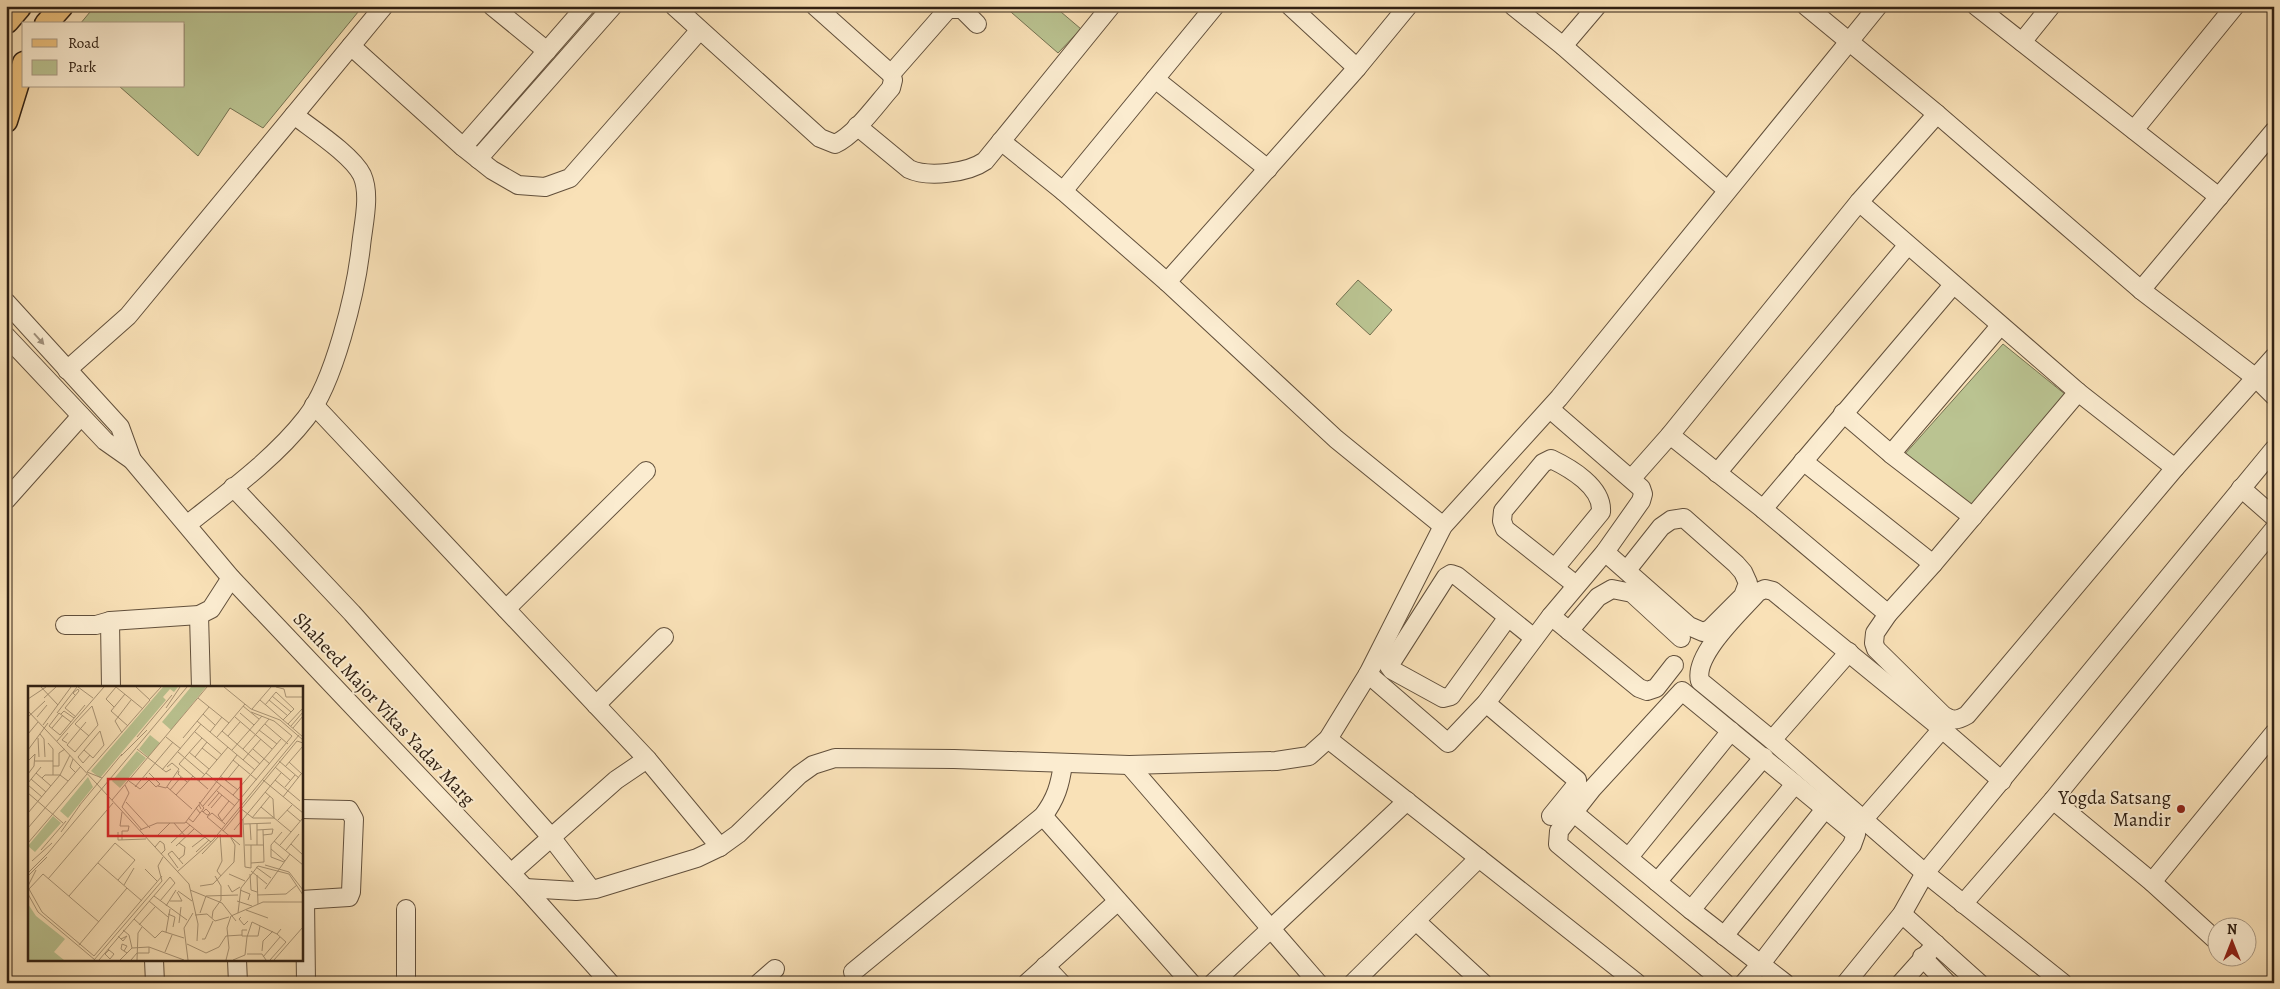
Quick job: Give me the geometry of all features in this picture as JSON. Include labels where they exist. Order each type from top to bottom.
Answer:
[{"type":"highway","points":[[6,20],[18,6]]},
{"type":"main road","points":[[48,22],[62,6]]},
{"type":"main road","points":[[6,70],[22,52]]},
{"type":"main road","points":[[6,121],[22,69]]},
{"type":"street","points":[[67,370],[128,316],[384,6]]},
{"type":"street","points":[[492,6],[547,51]]},
{"type":"street","points":[[463,147],[586,6]]},
{"type":"street","points":[[478,159],[613,6]]},
{"type":"street","points":[[674,6],[699,31],[820,138],[835,144],[843,141],[857,126],[891,88],[893,80],[891,74],[815,6]]},
{"type":"street","points":[[857,126],[909,169],[924,174],[969,169],[978,166],[985,161],[1111,6]]},
{"type":"street","points":[[1063,191],[1215,6]]},
{"type":"street","points":[[1290,6],[1357,68]]},
{"type":"street","points":[[1168,282],[1357,68],[1408,6]]},
{"type":"street","points":[[1513,6],[1562,46],[1727,190]]},
{"type":"street","points":[[1562,46],[1597,6]]},
{"type":"street","points":[[1806,6],[1937,114],[2141,290],[2256,378],[2274,396]]},
{"type":"street","points":[[525,888],[576,891],[591,889],[698,858],[720,847],[738,834],[813,765],[836,758],[954,758],[1063,764],[1129,765],[1294,760],[1309,756],[1328,739],[1368,674],[1443,526],[1550,409],[1878,6]]},
{"type":"street","points":[[1976,6],[2219,197]]},
{"type":"street","points":[[2022,42],[2051,6]]},
{"type":"street","points":[[2134,130],[2235,6]]},
{"type":"street","points":[[891,74],[946,8],[962,9],[977,24]]},
{"type":"street","points":[[351,46],[478,159],[518,185],[545,186],[570,178],[699,31]]},
{"type":"street","points":[[1155,79],[1268,169]]},
{"type":"street","points":[[1632,478],[1670,435],[1858,202],[1937,114]]},
{"type":"street","points":[[188,524],[269,457],[306,418],[331,369],[348,315],[360,256],[365,186],[356,166],[294,115]]},
{"type":"street","points":[[2141,290],[2274,131]]},
{"type":"street","points":[[1001,141],[1063,191],[1168,282],[1336,439],[1443,526]]},
{"type":"street","points":[[1858,202],[2078,392],[2175,468]]},
{"type":"street","points":[[1717,473],[1907,246]]},
{"type":"street","points":[[1763,509],[1953,285]]},
{"type":"street","name":"Shaheed Major Vikas Yadav Marg","points":[[6,302],[120,427],[132,460]]},
{"type":"street","points":[[1891,454],[2000,326]]},
{"type":"street","name":"Shaheed Major Vikas Yadav Marg","points":[[6,336],[105,441],[132,460],[188,524],[231,578],[525,888],[610,983]]},
{"type":"street","points":[[2078,392],[1933,564],[1888,614],[1875,633],[1874,643],[1876,649],[1943,715],[1952,720],[1959,720],[1966,715],[2175,468],[2274,357]]},
{"type":"street","points":[[314,405],[647,759],[720,847]]},
{"type":"street","points":[[1368,674],[1448,743],[1486,704],[1551,616],[1605,552],[1641,501],[1643,494],[1641,488],[1632,478],[1550,409]]},
{"type":"street","points":[[1843,413],[1891,454],[1973,517]]},
{"type":"street","points":[[6,500],[81,416]]},
{"type":"street","points":[[1670,435],[1763,509],[1888,614]]},
{"type":"street","points":[[1846,983],[1902,914],[1924,873],[2002,781],[2274,449]]},
{"type":"street","points":[[1555,568],[1601,512],[1601,504],[1594,491],[1567,467],[1551,459],[1543,463],[1504,511],[1502,521],[1505,529],[1576,585]]},
{"type":"street","points":[[1803,461],[1933,564]]},
{"type":"street","points":[[506,609],[646,471]]},
{"type":"street","points":[[234,487],[352,613],[551,837],[591,889]]},
{"type":"street","points":[[2241,488],[2274,516]]},
{"type":"street","points":[[1605,552],[1689,626],[1703,632],[1710,629],[1743,596],[1748,583],[1743,572],[1736,564],[1684,518],[1671,520],[1661,528],[1627,570]]},
{"type":"street","points":[[1963,904],[2053,800],[2274,529]]},
{"type":"street","points":[[1508,617],[1451,696],[1443,698],[1392,670],[1389,666],[1446,577],[1451,574],[1457,576],[1508,617],[1534,638]]},
{"type":"street","points":[[65,625],[96,625],[110,622],[199,616],[211,609],[231,578]]},
{"type":"street","points":[[1569,631],[1598,597],[1612,589],[1632,593],[1681,638]]},
{"type":"street","points":[[2002,781],[1942,729],[1773,591],[1765,589],[1758,592],[1722,632],[1709,649],[1700,666],[1698,674],[1700,681],[1772,740],[1924,873],[2063,983]]},
{"type":"street","points":[[199,616],[201,686]]},
{"type":"street","points":[[1551,616],[1639,688],[1646,691],[1656,688],[1674,664]]},
{"type":"street","points":[[110,622],[111,686]]},
{"type":"street","points":[[596,705],[664,637]]},
{"type":"street","points":[[1772,740],[1849,652]]},
{"type":"street","points":[[1725,983],[1558,844],[1559,831],[1573,812],[1682,692],[1856,834],[1855,841],[1760,965],[1744,983]]},
{"type":"street","points":[[1486,704],[1577,780],[1577,784],[1551,816]]},
{"type":"street","points":[[1863,820],[1942,729]]},
{"type":"street","points":[[1629,857],[1731,731]]},
{"type":"street","points":[[2152,882],[2274,733]]},
{"type":"street","points":[[1328,739],[1637,983]]},
{"type":"street","points":[[1657,882],[1764,757]]},
{"type":"street","points":[[510,873],[616,780],[647,759]]},
{"type":"street","points":[[854,972],[1043,816],[1053,804],[1059,791],[1063,764]]},
{"type":"street","points":[[1129,765],[1318,983]]},
{"type":"street","points":[[1691,910],[1795,784]]},
{"type":"street","points":[[2053,800],[2152,882],[2208,933]]},
{"type":"street","points":[[1213,983],[1407,801]]},
{"type":"street","points":[[302,809],[349,810],[354,819],[351,892],[349,897],[303,900],[306,983]]},
{"type":"street","points":[[1724,936],[1825,810]]},
{"type":"street","points":[[1573,812],[1691,910],[1785,983]]},
{"type":"street","points":[[1043,816],[1191,983]]},
{"type":"street","points":[[1353,983],[1479,858]]},
{"type":"street","points":[[1027,983],[1118,901]]},
{"type":"street","points":[[406,909],[406,983]]},
{"type":"street","points":[[1902,914],[1979,983]]},
{"type":"street","points":[[1416,922],[1484,983]]},
{"type":"street","points":[[1901,983],[1936,944]]},
{"type":"street","points":[[1922,958],[1947,983]]},
{"type":"street","points":[[154,962],[155,983]]},
{"type":"street","points":[[237,962],[238,983]]},
{"type":"street","points":[[1045,966],[1061,983]]},
{"type":"street","points":[[758,983],[776,969]]},
{"type":"green space","points":[[95,6],[363,6],[263,128],[230,108],[198,156],[121,88],[185,88],[185,22],[82,22]]},
{"type":"green space","points":[[1004,6],[1054,6],[1081,29],[1058,53]]},
{"type":"green space","points":[[1358,280],[1392,310],[1370,335],[1336,304]]},
{"type":"green space","points":[[2003,344],[2066,395],[1970,508],[1904,455]]},
{"type":"place","name":"Yogda Satsang Mandir","points":[[2181,809]]}]
